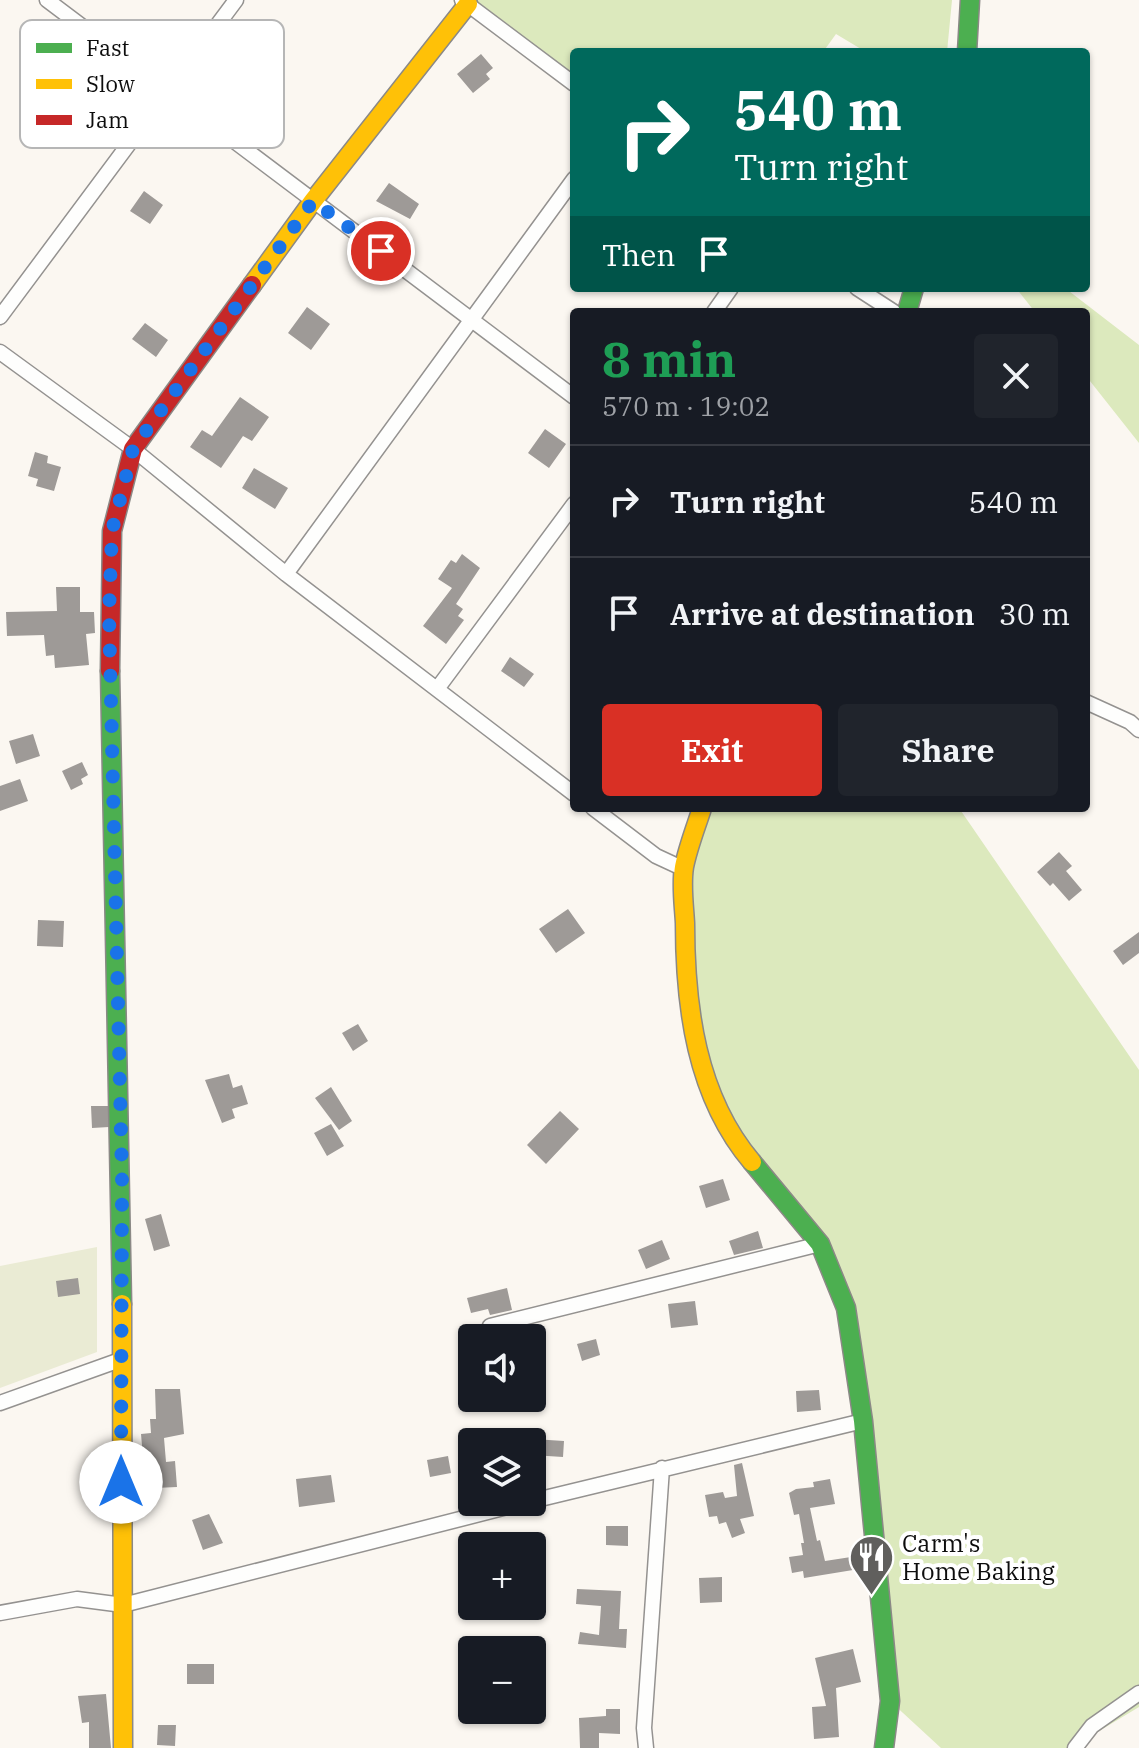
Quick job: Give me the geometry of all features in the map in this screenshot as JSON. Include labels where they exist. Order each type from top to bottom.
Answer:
[{"type":"street","points":[[47,0],[74,20]]},
{"type":"street","points":[[221,20],[236,0]]},
{"type":"street","points":[[967,48],[970,0]]},
{"type":"street","points":[[123,1748],[122,1177],[109,614],[112,531],[133,449],[313,201],[465,2],[570,81]]},
{"type":"street","points":[[0,317],[126,148]]},
{"type":"street","points":[[243,148],[570,394]]},
{"type":"street","points":[[286,574],[570,184]]},
{"type":"street","points":[[863,292],[888,308]]},
{"type":"street","points":[[0,352],[133,449],[286,574],[570,791]]},
{"type":"street","points":[[437,689],[570,509]]},
{"type":"street","points":[[1090,704],[1130,722],[1139,730]]},
{"type":"street","points":[[598,812],[656,856],[684,869]]},
{"type":"street","points":[[701,812],[684,869],[685,964],[697,1054],[716,1104],[740,1148],[820,1244],[846,1308],[863,1421],[890,1701],[884,1748]]},
{"type":"street","points":[[498,1324],[820,1244]]},
{"type":"street","points":[[0,1403],[120,1360]]},
{"type":"street","points":[[546,1497],[863,1421]]},
{"type":"street","points":[[646,1748],[644,1728],[662,1468]]},
{"type":"street","points":[[0,1613],[77,1599],[123,1605],[470,1516]]},
{"type":"street","points":[[1075,1748],[1092,1726],[1139,1693]]},
{"type":"green space","points":[[462,0],[952,0],[947,48],[859,48],[836,34],[826,48],[570,48],[570,81]]},
{"type":"green space","points":[[1019,292],[1070,292],[1139,345],[1139,443],[1090,381],[1090,308],[1032,308]]},
{"type":"green space","points":[[701,812],[962,812],[1139,1070],[1139,1707],[1071,1748],[941,1748],[890,1701],[846,1308],[820,1244],[740,1148],[697,1054],[684,869]]},
{"type":"green space","points":[[97,1247],[97,1352],[0,1388],[0,1266]]},
{"type":"building","points":[[481,54],[493,68],[486,74],[490,79],[473,93],[457,74]]},
{"type":"building","points":[[389,183],[419,204],[410,219],[376,201]]},
{"type":"building","points":[[144,191],[163,205],[150,224],[130,211]]},
{"type":"building","points":[[307,307],[330,324],[311,350],[288,333]]},
{"type":"building","points":[[145,323],[168,340],[156,357],[132,339]]},
{"type":"building","points":[[240,397],[269,417],[252,441],[243,436],[221,468],[190,447],[202,430],[212,436]]},
{"type":"building","points":[[545,429],[566,444],[549,468],[528,453]]},
{"type":"building","points":[[35,452],[48,456],[47,463],[61,467],[54,491],[36,486],[38,479],[28,476]]},
{"type":"building","points":[[254,468],[288,488],[275,509],[242,488]]},
{"type":"building","points":[[462,554],[480,568],[456,604],[463,609],[458,616],[464,620],[446,644],[423,626],[452,588],[438,579],[451,560],[456,563]]},
{"type":"building","points":[[56,587],[80,587],[80,612],[94,612],[95,633],[86,634],[89,665],[55,668],[54,655],[46,656],[44,635],[7,636],[6,612],[57,611]]},
{"type":"building","points":[[510,657],[534,674],[524,687],[501,671]]},
{"type":"building","points":[[33,734],[40,756],[16,764],[9,741]]},
{"type":"building","points":[[82,762],[88,775],[81,779],[83,784],[71,790],[62,771]]},
{"type":"building","points":[[20,779],[28,801],[0,811],[0,786]]},
{"type":"building","points":[[1059,852],[1072,866],[1066,871],[1082,890],[1069,901],[1053,883],[1050,886],[1037,872]]},
{"type":"building","points":[[568,909],[585,933],[556,953],[539,929]]},
{"type":"building","points":[[38,920],[64,921],[63,947],[37,946]]},
{"type":"building","points":[[1139,932],[1139,953],[1123,965],[1113,951]]},
{"type":"building","points":[[358,1024],[368,1041],[353,1051],[342,1033]]},
{"type":"building","points":[[229,1074],[233,1088],[242,1085],[248,1104],[232,1109],[235,1118],[222,1123],[205,1080]]},
{"type":"building","points":[[331,1087],[352,1121],[339,1130],[315,1098]]},
{"type":"building","points":[[91,1106],[108,1106],[109,1127],[92,1128]]},
{"type":"building","points":[[560,1111],[579,1129],[546,1164],[527,1145]]},
{"type":"building","points":[[331,1124],[344,1146],[327,1156],[314,1133]]},
{"type":"building","points":[[723,1179],[730,1200],[706,1208],[699,1186]]},
{"type":"building","points":[[161,1214],[170,1246],[154,1251],[145,1219]]},
{"type":"building","points":[[758,1231],[763,1248],[734,1255],[729,1241]]},
{"type":"building","points":[[662,1240],[670,1259],[646,1269],[638,1250]]},
{"type":"building","points":[[78,1278],[80,1294],[58,1297],[56,1281]]},
{"type":"building","points":[[507,1288],[512,1310],[490,1315],[488,1309],[471,1313],[467,1298]]},
{"type":"building","points":[[695,1301],[698,1325],[671,1328],[668,1304]]},
{"type":"building","points":[[596,1339],[600,1355],[582,1361],[577,1344]]},
{"type":"building","points":[[155,1389],[180,1389],[184,1434],[164,1438],[166,1462],[175,1461],[177,1487],[155,1488],[153,1456],[143,1457],[141,1434],[151,1433],[150,1419],[156,1419]]},
{"type":"building","points":[[819,1390],[821,1410],[797,1412],[796,1391]]},
{"type":"building","points":[[546,1440],[564,1441],[563,1457],[546,1456]]},
{"type":"building","points":[[448,1456],[451,1473],[430,1477],[427,1460]]},
{"type":"building","points":[[742,1463],[754,1516],[740,1519],[745,1533],[732,1538],[726,1522],[719,1524],[717,1516],[709,1517],[705,1495],[723,1492],[725,1498],[737,1496],[734,1465]]},
{"type":"building","points":[[331,1475],[335,1502],[299,1507],[296,1479]]},
{"type":"building","points":[[830,1479],[835,1504],[810,1508],[817,1541],[820,1540],[825,1561],[851,1557],[853,1570],[804,1578],[803,1571],[792,1573],[789,1557],[803,1555],[801,1543],[804,1543],[799,1514],[794,1515],[789,1493],[814,1487],[813,1482]]},
{"type":"building","points":[[209,1514],[223,1543],[203,1550],[192,1520]]},
{"type":"building","points":[[606,1526],[628,1526],[628,1546],[606,1545]]},
{"type":"building","points":[[722,1577],[722,1602],[700,1603],[699,1578]]},
{"type":"building","points":[[577,1589],[621,1591],[619,1629],[627,1629],[626,1648],[578,1644],[580,1632],[599,1635],[601,1606],[576,1604]]},
{"type":"building","points":[[853,1649],[861,1682],[836,1688],[839,1737],[814,1739],[812,1707],[826,1706],[815,1658]]},
{"type":"building","points":[[187,1664],[214,1664],[214,1684],[187,1684]]},
{"type":"building","points":[[106,1694],[111,1748],[89,1748],[89,1722],[82,1723],[78,1696]]},
{"type":"building","points":[[606,1709],[620,1709],[620,1734],[599,1733],[599,1748],[580,1748],[579,1718],[606,1716]]},
{"type":"building","points":[[158,1725],[176,1725],[175,1746],[157,1745]]},
{"type":"traffic: fast","points":[[967,48],[970,0]]},
{"type":"traffic: fast","points":[[908,308],[913,292]]},
{"type":"traffic: fast","points":[[110,671],[122,1304]]},
{"type":"traffic: fast","points":[[752,1162],[820,1244],[846,1308],[863,1421],[890,1701],[884,1748]]},
{"type":"traffic: slow","points":[[252,285],[313,201],[468,4]]},
{"type":"traffic: slow","points":[[701,812],[684,867],[683,881],[691,1018],[706,1079],[718,1108],[752,1162]]},
{"type":"traffic: slow","points":[[122,1304],[123,1748]]},
{"type":"traffic: jam","points":[[110,671],[112,531],[133,449],[252,285]]},
{"type":"place","name":"Carm's Home Baking","points":[[871,1597]]},
{"type":"route","points":[[121,1482],[122,1177],[109,614],[112,531],[133,449],[313,201],[381,251]]}]
